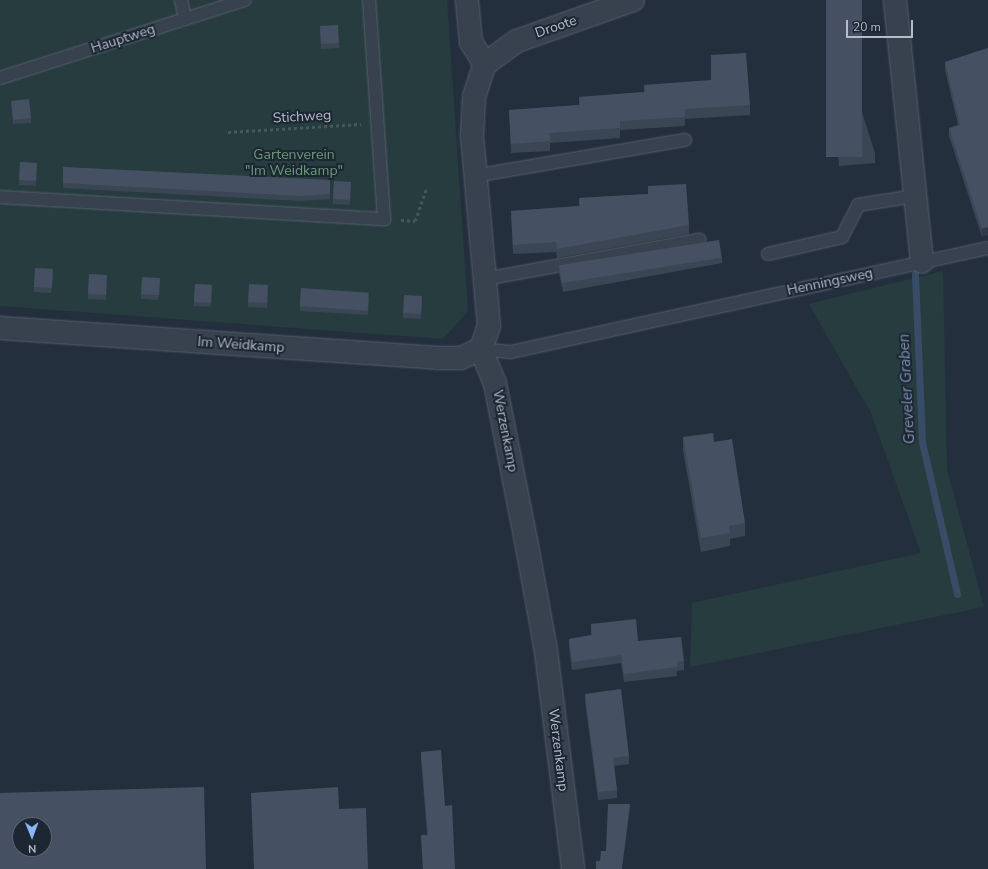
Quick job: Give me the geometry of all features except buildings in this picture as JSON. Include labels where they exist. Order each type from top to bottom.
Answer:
[{"type":"street","points":[[467,0],[472,42],[485,64],[474,97],[474,176],[489,326],[480,349]]},
{"type":"street","name":"Droote","points":[[485,64],[517,41],[633,0]]},
{"type":"street","points":[[895,0],[922,262]]},
{"type":"street","name":"Im Weidkamp","points":[[0,328],[438,358],[461,358],[480,349]]},
{"type":"street","name":"Werzenkamp","points":[[480,349],[495,383],[546,651],[573,869]]},
{"type":"lane","points":[[181,0],[185,19]]},
{"type":"lane","name":"Hauptweg","points":[[0,78],[245,0]]},
{"type":"lane","points":[[0,197],[384,219],[369,0]]},
{"type":"lane","points":[[474,176],[685,140]]},
{"type":"lane","points":[[768,254],[842,237],[858,205],[915,196]]},
{"type":"lane","points":[[484,279],[699,240]]},
{"type":"lane","name":"Henningsweg","points":[[480,349],[511,352],[988,248]]},
{"type":"path","name":"Stichweg","points":[[228,132],[378,123]]},
{"type":"path","points":[[384,219],[415,221],[426,189]]},
{"type":"green space","name":"Gartenverein \"Im Weidkamp\"","points":[[0,0],[447,0],[468,311],[443,339],[0,306]]},
{"type":"green space","points":[[943,271],[947,469],[984,607],[690,667],[692,603],[921,553],[871,413],[809,304]]},
{"type":"waterway","name":"Greveler Graben","points":[[915,274],[922,442],[957,594]]}]
